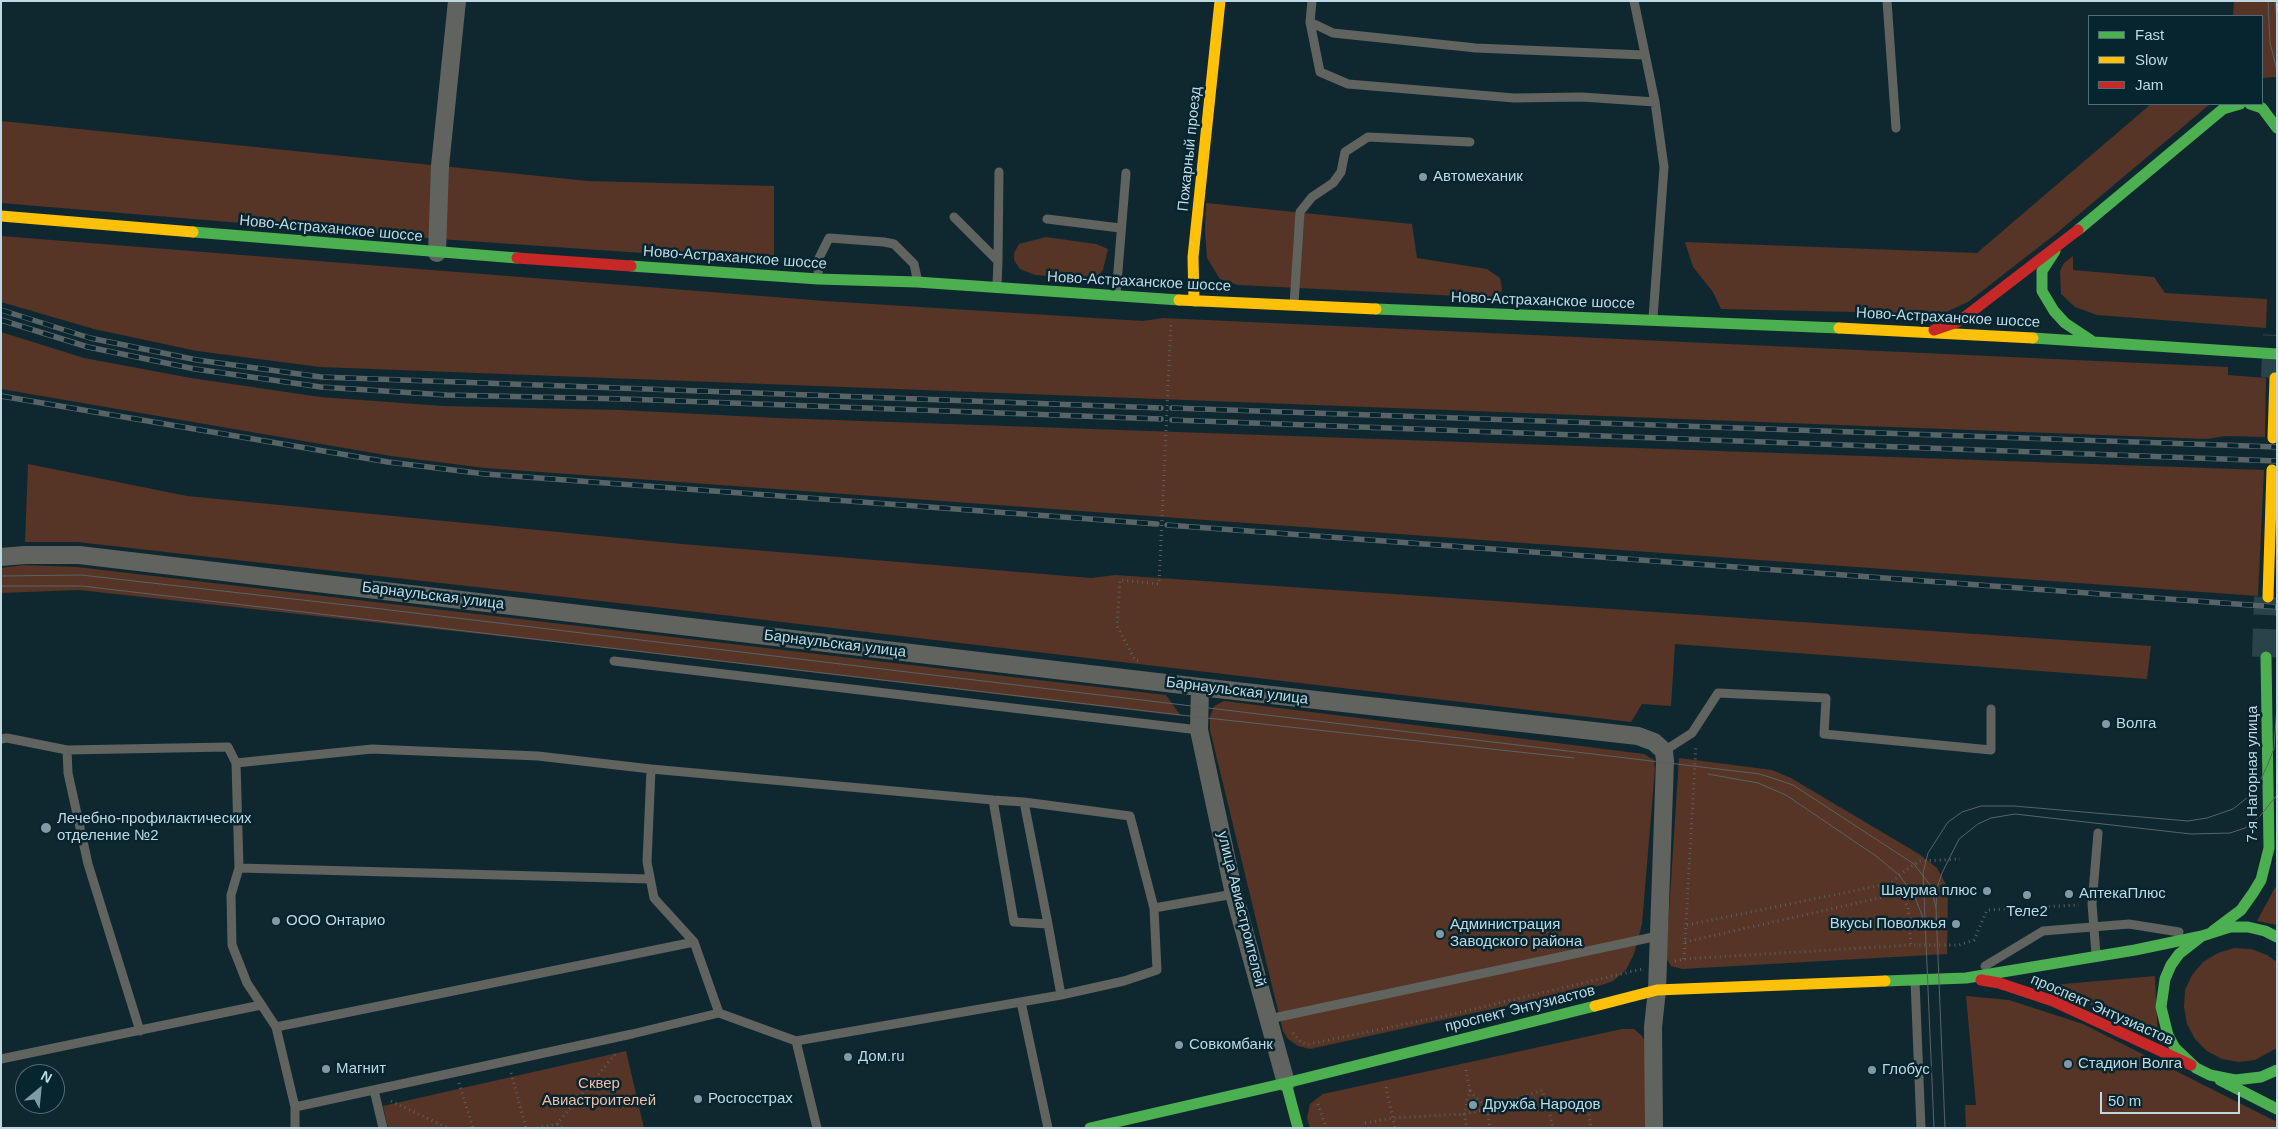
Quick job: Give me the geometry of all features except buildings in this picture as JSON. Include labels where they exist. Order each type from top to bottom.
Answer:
[{"type":"main road","name":"Пожарный проезд","points":[[1194,301],[1193,257],[1220,1]]},
{"type":"main road","points":[[1931,332],[1957,322],[2059,246],[2223,109],[2237,105]]},
{"type":"main road","points":[[2253,105],[2262,108],[2276,125]]},
{"type":"main road","name":"Ново-Астраханское шоссе","points":[[1,216],[437,253],[818,279],[917,282],[1116,297],[1294,306],[1931,332],[2277,354]]},
{"type":"main road","points":[[2059,246],[2042,271],[2042,290],[2054,310],[2065,323],[2092,341]]},
{"type":"main road","points":[[2273,438],[2275,378]]},
{"type":"main road","points":[[2268,597],[2272,470]]},
{"type":"main road","name":"7-я Нагорная улица","points":[[2213,930],[2241,910],[2253,894],[2261,880],[2269,848],[2266,657]]},
{"type":"main road","name":"проспект Энтузиастов","points":[[2196,1068],[2175,1048],[2163,1021],[2161,1000],[2165,979],[2171,965],[2179,954],[2213,930],[2230,927],[2248,927],[2277,937]]},
{"type":"main road","name":"проспект Энтузиастов","points":[[1966,978],[2135,950],[2202,936]]},
{"type":"main road","name":"проспект Энтузиастов","points":[[1090,1128],[1286,1083],[1657,990],[1915,978],[1966,978],[1999,983],[2054,1001],[2196,1068],[2277,1110]]},
{"type":"main road","name":"проспект Энтузиастов","points":[[2210,1075],[2222,1079],[2248,1080],[2277,1070]]},
{"type":"main road","name":"улица Авиастроителей","points":[[1286,1083],[1298,1128]]},
{"type":"street","points":[[437,253],[440,166],[457,1]]},
{"type":"street","name":"Барнаульская улица","points":[[1,557],[78,555],[1200,687],[1638,736],[1654,742],[1664,751]]},
{"type":"street","name":"улица Авиастроителей","points":[[1200,687],[1199,730],[1234,894],[1286,1083]]},
{"type":"street","points":[[1654,1128],[1653,1027],[1657,990],[1664,751]]},
{"type":"lane","points":[[1312,1],[1310,22],[1320,72],[1348,84],[1514,98],[1582,97],[1655,102]]},
{"type":"lane","points":[[1633,1],[1655,102],[1664,167],[1653,321]]},
{"type":"lane","points":[[1887,1],[1896,128]]},
{"type":"lane","points":[[1310,22],[1333,33],[1476,48],[1644,55]]},
{"type":"lane","points":[[1294,306],[1300,212],[1312,197],[1332,184],[1342,172],[1345,152],[1368,137],[1470,142]]},
{"type":"lane","points":[[996,288],[999,172]]},
{"type":"lane","points":[[1116,297],[1120,228],[1126,173]]},
{"type":"lane","points":[[954,217],[998,261]]},
{"type":"lane","points":[[1047,219],[1120,228]]},
{"type":"lane","points":[[818,279],[819,258],[828,238],[838,238],[894,244],[914,264],[917,282]]},
{"type":"lane","points":[[614,660],[1199,730]]},
{"type":"lane","points":[[1664,751],[1692,733],[1718,693],[1826,698],[1824,734],[1991,750],[1991,709]]},
{"type":"lane","points":[[1,739],[7,738],[67,750],[228,747],[236,763],[239,868],[231,894],[232,945],[247,983],[276,1027],[295,1107],[296,1128]]},
{"type":"lane","points":[[236,763],[372,749],[538,756],[651,769],[1024,802],[1130,816],[1154,908],[1157,970],[1124,981],[1061,995],[796,1041],[718,1013],[632,1034],[295,1107]]},
{"type":"lane","points":[[67,750],[68,773],[88,864],[140,1031]]},
{"type":"lane","points":[[651,769],[646,862],[654,898],[694,942],[718,1013]]},
{"type":"lane","points":[[993,800],[1014,922],[1048,924]]},
{"type":"lane","points":[[1024,802],[1061,995]]},
{"type":"lane","points":[[2096,955],[2092,904],[2098,833]]},
{"type":"lane","points":[[239,868],[650,879]]},
{"type":"lane","points":[[1154,908],[1234,894]]},
{"type":"lane","points":[[1966,978],[2043,931],[2129,924],[2202,936]]},
{"type":"lane","points":[[1269,1019],[1658,936]]},
{"type":"lane","points":[[276,1027],[694,942]]},
{"type":"lane","points":[[1915,978],[1921,1128]]},
{"type":"lane","points":[[1021,1002],[1048,1128]]},
{"type":"lane","points":[[1,1059],[261,1005]]},
{"type":"lane","points":[[796,1041],[817,1128]]},
{"type":"lane","points":[[374,1090],[383,1128]]},
{"type":"path","points":[[1143,663],[1135,660],[1117,626],[1120,580],[1159,584],[1171,312]]},
{"type":"path","points":[[1684,958],[1697,749],[1692,733]]},
{"type":"path","points":[[1687,925],[1892,883],[1899,875],[1919,861],[1960,859]]},
{"type":"path","points":[[1892,883],[1901,893],[1908,906],[1911,945]]},
{"type":"path","points":[[1685,942],[1901,893]]},
{"type":"path","points":[[1293,1033],[1302,1043],[1309,1044],[1449,1015],[1684,958],[1911,945],[1959,945],[1972,942],[1987,910],[2092,904]]},
{"type":"path","points":[[537,1128],[557,1124],[632,1034]]},
{"type":"path","points":[[508,1060],[526,1128]]},
{"type":"path","points":[[1466,1070],[1470,1091],[1464,1114],[1467,1128]]},
{"type":"path","points":[[455,1072],[473,1128]]},
{"type":"path","points":[[1386,1087],[1395,1128]]},
{"type":"path","points":[[374,1090],[388,1100],[448,1128]]},
{"type":"path","points":[[1365,1123],[1392,1118],[1464,1114],[1487,1109],[1542,1090],[1553,1128]]},
{"type":"path","points":[[1470,1091],[1487,1109],[1490,1128]]},
{"type":"path","points":[[1318,1104],[1326,1128]]},
{"type":"path","points":[[1549,1110],[1588,1106],[1591,1128]]},
{"type":"path","points":[[557,1124],[563,1128]]},
{"type":"green space","points":[[2234,1],[2277,1],[2277,77],[2263,78],[2263,15],[2233,15]]},
{"type":"green space","points":[[2150,105],[2209,105],[2058,232],[1968,302],[1942,314],[1721,309],[1713,292],[1693,267],[1685,242],[1977,253]]},
{"type":"green space","points":[[1,121],[588,181],[774,186],[774,262],[410,237],[1,203]]},
{"type":"green space","points":[[1206,203],[1412,224],[1417,258],[1487,269],[1500,278],[1502,289],[1499,298],[1238,285],[1220,279],[1207,258],[1205,232]]},
{"type":"green space","points":[[1,236],[825,301],[1143,321],[1163,318],[2228,367],[2228,375],[2266,378],[2265,437],[2225,436],[2207,439],[320,367],[197,351],[94,329],[1,302]]},
{"type":"green space","points":[[1046,237],[1096,244],[1108,249],[1103,270],[1095,279],[1035,275],[1020,269],[1014,260],[1014,253],[1019,244]]},
{"type":"green space","points":[[2073,256],[2073,270],[2154,277],[2165,293],[2267,299],[2266,328],[2097,315],[2075,307],[2061,294],[2060,271],[2064,263]]},
{"type":"green space","points":[[1,332],[84,358],[191,378],[320,397],[443,406],[620,410],[778,418],[2264,470],[2258,596],[485,468],[391,456],[1,389]]},
{"type":"green space","points":[[28,464],[187,496],[682,544],[1091,578],[1116,575],[2151,646],[2147,679],[1675,644],[1671,706],[1642,704],[1631,722],[680,610],[77,542],[25,542]]},
{"type":"green space","points":[[24,565],[77,567],[1166,695],[1181,716],[572,644],[79,590],[1,593],[1,568]]},
{"type":"green space","points":[[1224,701],[1644,754],[1654,760],[1655,769],[1642,924],[1634,954],[1626,970],[1613,981],[1602,985],[1310,1049],[1298,1046],[1288,1039],[1283,1031],[1210,730],[1210,717],[1214,706]]},
{"type":"green space","points":[[1679,758],[1772,770],[1791,778],[1919,854],[1937,868],[1948,888],[1947,954],[1682,969],[1671,966],[1666,958]]},
{"type":"green space","points":[[2277,884],[2277,925],[2257,921]]},
{"type":"green space","points":[[2234,948],[2251,949],[2267,955],[2277,962],[2277,1048],[2255,1060],[2239,1062],[2222,1059],[2207,1051],[2195,1039],[2187,1024],[2184,1007],[2185,990],[2192,975],[2203,962],[2218,953]]},
{"type":"green space","points":[[2155,976],[2158,1039],[2052,985]]},
{"type":"green space","name":"Стадион Волга","points":[[1966,996],[2009,1000],[2083,1024],[2277,1122],[2277,1128],[1966,1128],[1965,1105],[1976,1105]]},
{"type":"green space","points":[[1622,1029],[1634,1029],[1642,1036],[1649,1048],[1649,1128],[1310,1128],[1307,1118],[1310,1104],[1323,1094]]},
{"type":"green space","name":"Сквер Авиастроителей","points":[[626,1051],[644,1128],[388,1128],[383,1106]]},
{"type":"tunnel","points":[[2275,378],[2277,335]]},
{"type":"tunnel","points":[[2266,657],[2268,597]]},
{"type":"tram line","points":[[2268,1],[2270,43],[2277,70]]},
{"type":"tram line","points":[[2275,1],[2277,21]]},
{"type":"tram line","points":[[1,576],[81,575],[373,608],[1760,774],[1793,785],[1914,864],[1931,886],[1936,908]]},
{"type":"tram line","points":[[1,586],[82,586],[1198,717],[1574,758]]},
{"type":"tram line","points":[[1934,1128],[1923,873],[1928,853],[1948,822],[1962,812],[1981,806],[2014,806],[2188,821],[2207,818],[2233,809],[2248,797],[2260,781],[2268,764],[2274,748],[2277,706]]},
{"type":"tram line","points":[[1708,774],[1758,783],[1786,795],[1876,856],[1899,875],[1914,895],[1925,923]]},
{"type":"tram line","points":[[1945,1128],[1936,908],[1937,888],[1942,873],[1959,839],[1978,824],[1991,818],[2015,814],[2191,834],[2230,833],[2245,828],[2260,816],[2277,795]]},
{"type":"railway","points":[[1,310],[90,338],[197,360],[321,377],[1161,408]]},
{"type":"railway","points":[[1,320],[88,347],[195,369],[321,387],[447,395],[625,399],[1161,419]]},
{"type":"railway","points":[[1,396],[388,462],[485,474],[1157,524]]},
{"type":"railway","points":[[1172,408],[2277,447]]},
{"type":"railway","points":[[1172,420],[2277,461]]},
{"type":"railway","points":[[1167,525],[2277,607]]},
{"type":"traffic: fast","points":[[2078,230],[2223,109],[2237,105]]},
{"type":"traffic: fast","points":[[2253,105],[2262,108],[2277,128]]},
{"type":"traffic: fast","points":[[193,232],[517,258]]},
{"type":"traffic: fast","points":[[2055,251],[2042,271],[2042,291],[2054,311],[2065,323],[2092,341]]},
{"type":"traffic: fast","points":[[631,266],[818,279],[917,282],[1179,300]]},
{"type":"traffic: fast","points":[[1376,309],[1839,328]]},
{"type":"traffic: fast","points":[[2033,338],[2277,354]]},
{"type":"traffic: fast","points":[[2213,931],[2241,910],[2253,893],[2261,880],[2269,848],[2266,657]]},
{"type":"traffic: fast","points":[[2277,937],[2265,931],[2248,927],[2230,927],[2202,936],[2179,954],[2171,965],[2165,979],[2161,1007],[2168,1035],[2175,1048],[2196,1068],[2210,1075],[2235,1080],[2261,1077],[2277,1070]]},
{"type":"traffic: fast","points":[[1885,981],[1966,978],[2135,950],[2202,936]]},
{"type":"traffic: fast","points":[[1090,1128],[1286,1083],[1595,1006]]},
{"type":"traffic: fast","points":[[2220,1080],[2277,1109]]},
{"type":"traffic: fast","points":[[1286,1083],[1298,1128]]},
{"type":"traffic: slow","points":[[1194,301],[1193,257],[1220,1]]},
{"type":"traffic: slow","points":[[1,216],[193,232]]},
{"type":"traffic: slow","points":[[1179,300],[1376,309]]},
{"type":"traffic: slow","points":[[1839,328],[2033,338]]},
{"type":"traffic: slow","points":[[2273,438],[2275,378]]},
{"type":"traffic: slow","points":[[2268,597],[2272,470]]},
{"type":"traffic: slow","points":[[1595,1006],[1657,990],[1885,981]]},
{"type":"traffic: jam","points":[[1934,330],[1957,322],[1966,316],[2078,230]]},
{"type":"traffic: jam","points":[[517,258],[631,266]]},
{"type":"traffic: jam","points":[[1981,980],[1999,983],[2053,1001],[2191,1065]]},
{"type":"place","name":"Автомеханик","points":[[1423,177]]},
{"type":"place","name":"Волга","points":[[2106,724]]},
{"type":"place","name":"Лечебно-профилактических отделение №2","points":[[46,828]]},
{"type":"place","name":"Шаурма плюс","points":[[1987,891]]},
{"type":"place","name":"АптекаПлюс","points":[[2069,894]]},
{"type":"place","name":"Теле2","points":[[2027,895]]},
{"type":"place","name":"ООО Онтарио","points":[[276,921]]},
{"type":"place","name":"Вкусы Поволжья","points":[[1956,924]]},
{"type":"place","name":"Администрация Заводского района","points":[[1440,934]]},
{"type":"place","name":"Совкомбанк","points":[[1179,1045]]},
{"type":"place","name":"Дом.ru","points":[[848,1057]]},
{"type":"place","name":"Стадион Волга","points":[[2068,1064]]},
{"type":"place","name":"Магнит","points":[[326,1069]]},
{"type":"place","name":"Глобус","points":[[1872,1070]]},
{"type":"place","name":"Росгосстрах","points":[[698,1099]]},
{"type":"place","name":"Дружба Народов","points":[[1473,1105]]}]
